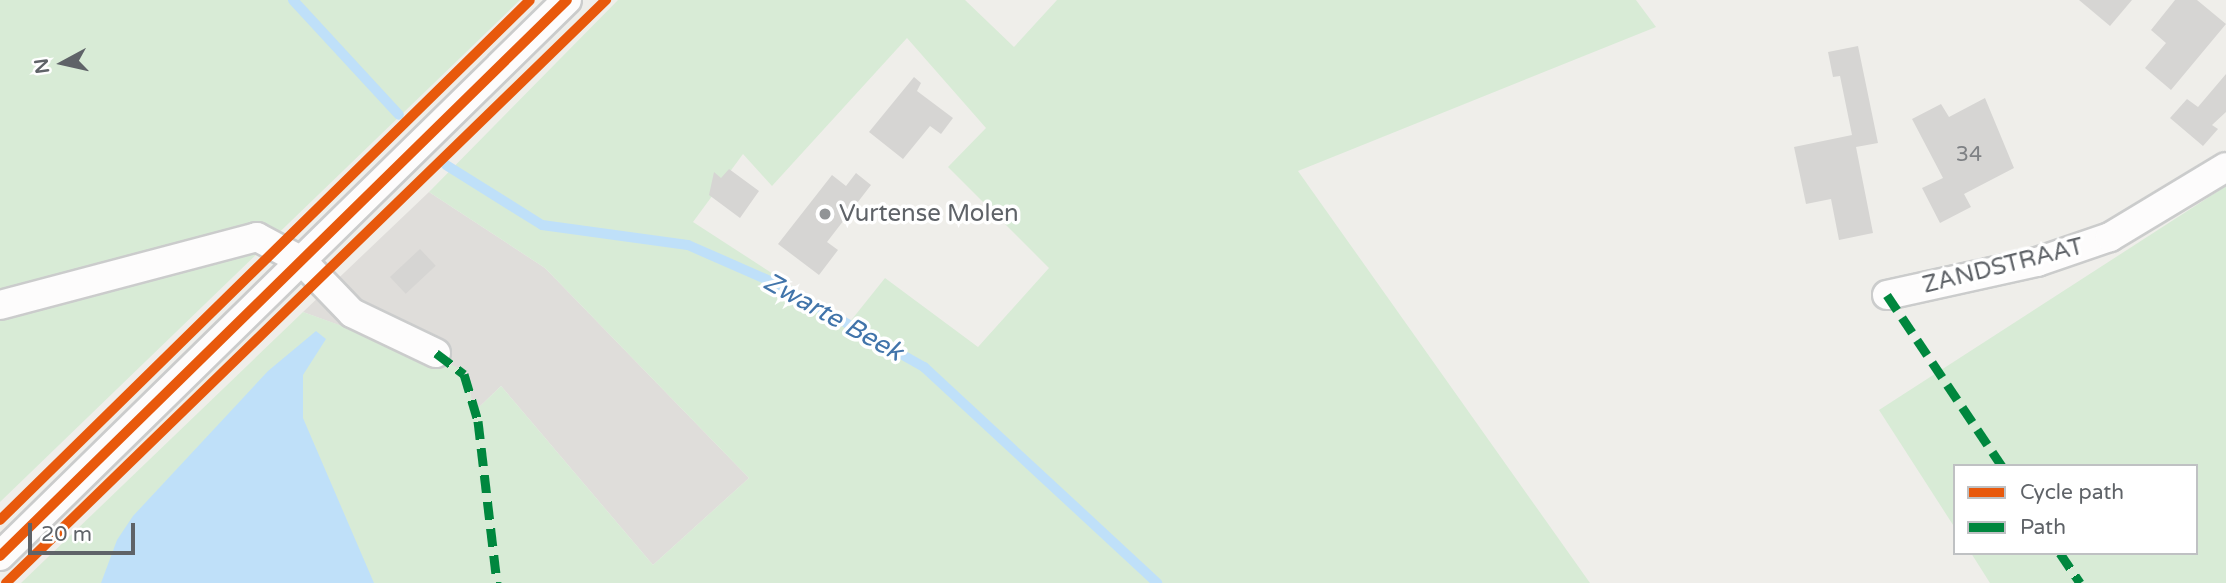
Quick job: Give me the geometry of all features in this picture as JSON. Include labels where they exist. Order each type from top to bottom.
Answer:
[{"type":"street","points":[[0,556],[567,0]]},
{"type":"street","name":"ZANDSTRAAT","points":[[1887,295],[2037,262],[2110,237],[2226,167]]},
{"type":"street","points":[[0,305],[257,237],[302,261],[352,313],[436,353]]},
{"type":"shaded area","points":[[429,192],[545,268],[749,478],[653,565],[501,386],[474,412],[469,387],[374,338],[303,312]]},
{"type":"green space","points":[[0,0],[520,0],[0,502]]},
{"type":"green space","points":[[618,0],[965,0],[1014,47],[1057,0],[1636,0],[1656,27],[1298,171],[1590,583],[21,583],[303,312],[457,367],[469,387],[474,412],[501,386],[653,565],[749,478],[545,268],[429,192]],"holes":[[[907,38],[986,128],[948,167],[1049,268],[978,347],[885,278],[849,323],[693,222],[743,154],[772,186]]]},
{"type":"green space","points":[[2226,186],[2226,583],[1990,583],[1972,555],[2198,555],[2198,464],[1953,464],[1953,525],[1879,410]]},
{"type":"water","points":[[316,331],[326,339],[303,375],[303,418],[374,583],[101,583],[117,540],[133,516],[268,371]]},
{"type":"building","points":[[2079,0],[2132,0],[2110,26]]},
{"type":"building","points":[[2175,0],[2197,0],[2226,24],[2171,90],[2145,68],[2166,43],[2151,30]]},
{"type":"building","points":[[1858,46],[1878,143],[1856,147],[1873,233],[1839,240],[1831,199],[1806,204],[1794,147],[1852,135],[1840,76],[1833,77],[1828,52]]},
{"type":"building","points":[[2226,74],[2226,112],[2212,125],[2218,129],[2203,146],[2170,118],[2187,99],[2198,107]]},
{"type":"building","points":[[914,77],[921,83],[917,91],[953,118],[941,134],[930,126],[903,159],[869,132]]},
{"type":"building","points":[[1985,98],[2014,168],[1964,194],[1971,207],[1940,223],[1922,188],[1943,178],[1912,119],[1941,104],[1949,117]]},
{"type":"building","points":[[729,169],[759,191],[740,218],[709,195],[714,172],[721,178]]},
{"type":"building","name":"Vurtense Molen","points":[[856,173],[871,185],[827,242],[838,250],[819,275],[778,244],[832,175],[846,186]]},
{"type":"building","points":[[420,249],[436,266],[406,294],[390,277]]},
{"type":"waterway","name":"Zwarte Beek","points":[[293,0],[399,115]]},
{"type":"waterway","name":"Zwarte Beek","points":[[446,165],[542,225],[688,245],[779,285],[924,367],[1157,583]]},
{"type":"marked path","points":[[1887,295],[2001,464]]},
{"type":"marked path","points":[[436,353],[464,374],[478,421],[497,583]]},
{"type":"marked path","points":[[2061,555],[2080,583]]},
{"type":"cycle path","points":[[0,520],[530,0]]},
{"type":"cycle path","points":[[0,556],[567,0]]},
{"type":"cycle path","points":[[6,583],[606,0]]},
{"type":"place","name":"Vurtense Molen","points":[[825,214]]}]
